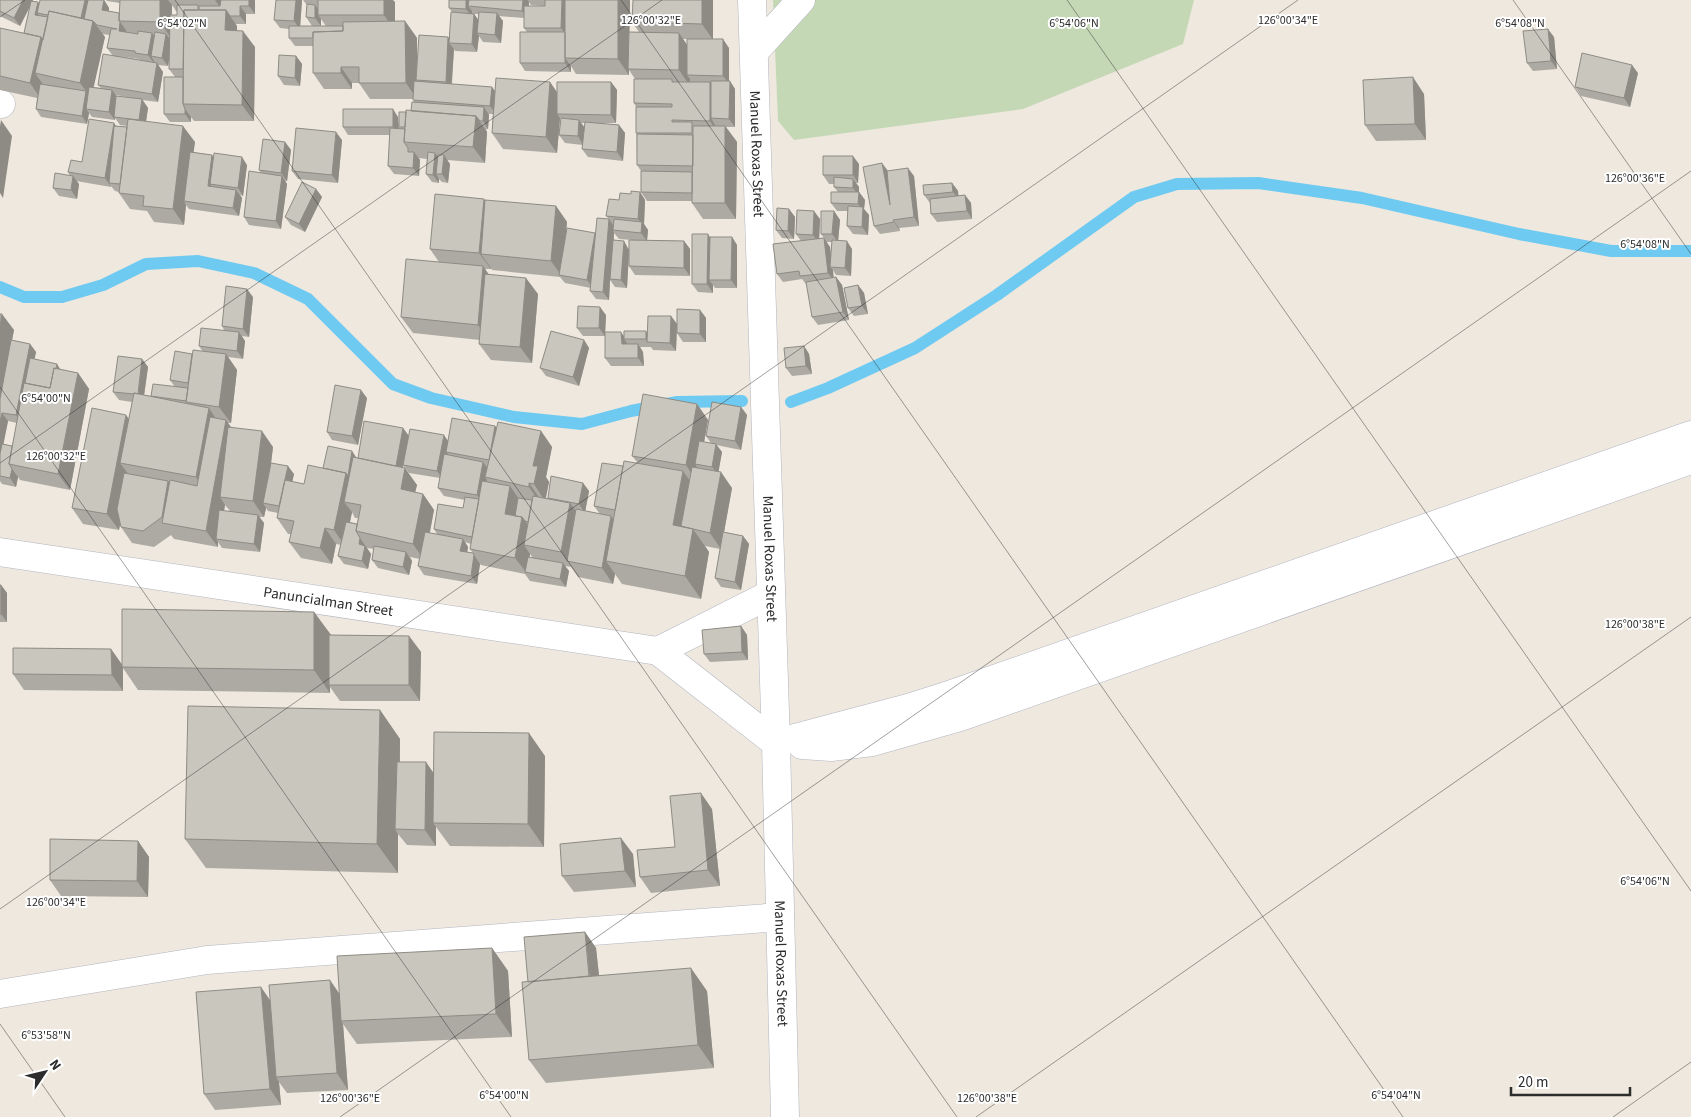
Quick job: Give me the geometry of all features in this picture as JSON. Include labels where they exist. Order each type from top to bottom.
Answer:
[{"type":"street","name":"Manuel Roxas Street","points":[[752,0],[776,743],[785,1117]]},
{"type":"street","points":[[754,52],[801,0]]},
{"type":"street","points":[[776,743],[908,708],[952,694],[1691,434]]},
{"type":"street","points":[[776,743],[831,747],[872,742],[960,717],[1691,460]]},
{"type":"street","name":"Panuncialman Street","points":[[0,552],[658,651],[776,743]]},
{"type":"street","points":[[658,651],[771,594]]},
{"type":"street","points":[[0,994],[206,960],[780,917]]},
{"type":"green space","points":[[773,0],[1194,0],[1183,44],[1023,109],[794,140],[778,121]]},
{"type":"building","points":[[0,0],[23,0],[14,18],[0,11]]},
{"type":"building","points":[[40,0],[85,0],[81,18],[49,11],[48,15],[37,13]]},
{"type":"building","points":[[88,0],[104,0],[102,10],[119,13],[119,31],[138,34],[138,31],[152,33],[148,55],[135,53],[135,51],[107,48],[111,29],[117,29],[97,25],[93,21],[84,19]]},
{"type":"building","points":[[120,0],[160,0],[160,22],[119,21]]},
{"type":"building","points":[[221,0],[249,0],[249,6],[240,6],[240,16],[230,16],[226,10],[199,10],[199,6],[220,6]]},
{"type":"building","points":[[276,0],[296,0],[294,21],[274,20]]},
{"type":"building","points":[[318,0],[384,0],[384,15],[318,15]]},
{"type":"building","points":[[449,0],[466,0],[466,9],[449,8]]},
{"type":"building","points":[[469,0],[523,0],[522,11],[468,6]]},
{"type":"building","points":[[545,0],[562,0],[561,28],[524,28],[524,6],[545,6]]},
{"type":"building","points":[[565,0],[618,0],[618,59],[565,58]]},
{"type":"building","points":[[633,0],[702,0],[702,24],[632,22]]},
{"type":"building","points":[[31,1],[38,2],[35,15],[48,17],[43,40],[41,37],[24,33]]},
{"type":"building","points":[[307,4],[315,5],[315,18],[306,17]]},
{"type":"building","points":[[177,5],[198,5],[198,10],[184,10],[183,69],[169,69],[170,15],[177,15]]},
{"type":"building","points":[[184,10],[226,10],[225,30],[243,31],[242,105],[183,104]]},
{"type":"building","points":[[49,11],[93,21],[80,83],[35,73]]},
{"type":"building","points":[[451,12],[474,14],[472,44],[449,43]]},
{"type":"building","points":[[479,12],[497,13],[495,35],[477,33]]},
{"type":"building","points":[[405,21],[406,83],[359,83],[359,67],[341,67],[341,73],[313,73],[313,32],[343,31],[343,22]]},
{"type":"building","points":[[289,26],[343,26],[343,31],[313,32],[313,38],[289,38]]},
{"type":"building","points":[[0,28],[41,37],[30,83],[0,76]]},
{"type":"building","points":[[1548,29],[1551,61],[1527,63],[1523,31]]},
{"type":"building","points":[[155,32],[166,34],[162,58],[151,56]]},
{"type":"building","points":[[520,32],[565,32],[565,63],[520,63]]},
{"type":"building","points":[[629,32],[679,33],[679,70],[628,69]]},
{"type":"building","points":[[419,35],[448,37],[446,82],[416,80]]},
{"type":"building","points":[[687,39],[723,39],[723,76],[687,75]]},
{"type":"building","points":[[1582,53],[1632,65],[1624,98],[1575,87]]},
{"type":"building","points":[[103,54],[157,63],[152,94],[98,85]]},
{"type":"building","points":[[279,55],[296,56],[295,78],[278,76]]},
{"type":"building","points":[[164,77],[183,77],[185,114],[164,114]]},
{"type":"building","points":[[1413,77],[1415,124],[1365,125],[1363,80]]},
{"type":"building","points":[[496,78],[550,82],[546,137],[492,133]]},
{"type":"building","points":[[634,79],[710,82],[710,121],[672,120],[672,122],[692,122],[692,133],[636,133],[636,107],[672,107],[672,104],[634,103]]},
{"type":"building","points":[[414,81],[492,87],[490,106],[413,100]]},
{"type":"building","points":[[711,81],[730,81],[729,119],[711,118]]},
{"type":"building","points":[[557,82],[611,82],[611,115],[557,114]]},
{"type":"building","points":[[40,84],[86,91],[82,116],[36,109]]},
{"type":"building","points":[[89,87],[112,90],[109,112],[86,109]]},
{"type":"building","points":[[116,96],[142,99],[139,120],[114,117]]},
{"type":"building","points":[[412,102],[484,107],[483,121],[480,121],[476,116],[411,111]]},
{"type":"building","points":[[343,109],[393,109],[393,127],[343,127]]},
{"type":"building","points":[[406,110],[476,116],[473,147],[404,142]]},
{"type":"building","points":[[399,112],[406,112],[405,127],[399,127]]},
{"type":"building","points":[[561,118],[579,120],[578,136],[559,135]]},
{"type":"building","points":[[89,119],[114,123],[105,178],[68,172],[71,160],[82,162]]},
{"type":"building","points":[[128,119],[183,126],[173,209],[143,206],[144,196],[119,193]]},
{"type":"building","points":[[585,122],[619,125],[617,152],[582,149]]},
{"type":"building","points":[[114,126],[127,127],[120,184],[109,183]]},
{"type":"building","points":[[693,126],[725,126],[725,203],[692,203]]},
{"type":"building","points":[[296,128],[336,132],[332,175],[292,171]]},
{"type":"building","points":[[390,128],[405,129],[404,142],[408,152],[414,152],[413,168],[388,166]]},
{"type":"building","points":[[637,134],[693,135],[693,166],[637,165]]},
{"type":"building","points":[[263,139],[285,142],[281,173],[259,170]]},
{"type":"building","points":[[190,152],[212,155],[208,186],[236,190],[233,208],[184,201]]},
{"type":"building","points":[[428,152],[435,153],[433,175],[426,174]]},
{"type":"building","points":[[214,153],[242,157],[238,188],[210,184]]},
{"type":"building","points":[[438,155],[444,155],[442,174],[436,174]]},
{"type":"building","points":[[823,156],[853,156],[853,175],[823,175]]},
{"type":"building","points":[[882,163],[890,205],[887,171],[908,168],[914,217],[893,220],[894,222],[874,226],[863,167]]},
{"type":"building","points":[[249,171],[282,176],[276,221],[244,217]]},
{"type":"building","points":[[641,171],[692,172],[692,193],[641,192]]},
{"type":"building","points":[[55,173],[73,176],[71,190],[53,188]]},
{"type":"building","points":[[834,177],[853,179],[853,188],[834,187]]},
{"type":"building","points":[[302,182],[316,189],[299,224],[285,217]]},
{"type":"building","points":[[952,183],[953,192],[924,195],[923,185]]},
{"type":"building","points":[[631,191],[640,192],[638,219],[606,216],[609,199],[619,200],[620,193],[631,194]]},
{"type":"building","points":[[831,192],[859,192],[858,204],[831,203]]},
{"type":"building","points":[[435,194],[484,199],[479,253],[430,249]]},
{"type":"building","points":[[965,195],[967,211],[931,214],[930,199]]},
{"type":"building","points":[[485,200],[556,206],[551,261],[481,254]]},
{"type":"building","points":[[848,206],[863,207],[862,227],[847,226]]},
{"type":"building","points":[[777,208],[789,209],[788,231],[776,230]]},
{"type":"building","points":[[797,210],[814,211],[813,235],[796,234]]},
{"type":"building","points":[[821,211],[834,211],[832,234],[821,234]]},
{"type":"building","points":[[597,218],[609,219],[603,292],[590,291]]},
{"type":"building","points":[[614,219],[642,222],[641,233],[613,230]]},
{"type":"building","points":[[567,228],[595,233],[587,280],[559,275]]},
{"type":"building","points":[[692,234],[708,234],[707,284],[692,284]]},
{"type":"building","points":[[710,237],[732,237],[731,280],[709,280]]},
{"type":"building","points":[[824,238],[828,273],[800,276],[799,271],[777,274],[773,244]]},
{"type":"building","points":[[613,240],[624,241],[621,280],[610,279]]},
{"type":"building","points":[[629,240],[684,241],[684,268],[629,266]]},
{"type":"building","points":[[832,240],[847,241],[845,268],[830,267]]},
{"type":"building","points":[[406,259],[483,266],[478,325],[401,317]]},
{"type":"building","points":[[485,274],[526,278],[520,347],[479,344]]},
{"type":"building","points":[[836,277],[843,312],[812,317],[806,282]]},
{"type":"building","points":[[858,285],[862,306],[848,308],[844,288]]},
{"type":"building","points":[[226,286],[247,289],[243,329],[222,326]]},
{"type":"building","points":[[578,306],[600,307],[599,328],[577,328]]},
{"type":"building","points":[[677,309],[700,310],[700,334],[677,333]]},
{"type":"building","points":[[648,316],[671,316],[670,343],[647,342]]},
{"type":"building","points":[[201,328],[239,332],[237,351],[199,346]]},
{"type":"building","points":[[551,331],[584,340],[573,377],[540,368]]},
{"type":"building","points":[[624,331],[646,331],[646,339],[624,339]]},
{"type":"building","points":[[605,332],[621,332],[622,344],[638,344],[638,358],[605,358]]},
{"type":"building","points":[[11,340],[30,344],[16,415],[2,413],[0,422],[0,399]]},
{"type":"building","points":[[804,346],[806,366],[786,368],[784,348]]},
{"type":"building","points":[[193,350],[226,354],[219,407],[186,402]]},
{"type":"building","points":[[175,351],[192,354],[188,383],[170,380]]},
{"type":"building","points":[[118,356],[142,359],[138,394],[113,392]]},
{"type":"building","points":[[30,358],[57,364],[56,369],[54,368],[50,388],[25,383]]},
{"type":"building","points":[[54,368],[78,373],[58,474],[9,464],[24,383],[50,388]]},
{"type":"building","points":[[153,384],[188,388],[186,401],[151,396]]},
{"type":"building","points":[[335,385],[361,390],[352,436],[327,432]]},
{"type":"building","points":[[134,393],[209,408],[196,477],[120,463]]},
{"type":"building","points":[[643,394],[697,404],[686,465],[632,456]]},
{"type":"building","points":[[712,402],[741,407],[735,441],[706,436]]},
{"type":"building","points":[[92,408],[126,415],[107,514],[72,508]]},
{"type":"building","points":[[210,417],[226,420],[206,531],[162,523],[170,480],[197,486]]},
{"type":"building","points":[[452,418],[495,426],[489,460],[446,452]]},
{"type":"building","points":[[364,421],[403,428],[396,466],[358,458]]},
{"type":"building","points":[[498,422],[541,431],[533,466],[538,466],[534,484],[529,483],[529,487],[485,477]]},
{"type":"building","points":[[228,427],[262,431],[253,501],[220,497]]},
{"type":"building","points":[[410,429],[444,435],[437,471],[403,465]]},
{"type":"building","points":[[699,441],[716,444],[712,467],[695,464]]},
{"type":"building","points":[[2,444],[12,446],[9,464],[12,469],[10,478],[0,476]]},
{"type":"building","points":[[328,446],[352,451],[348,476],[346,473],[323,468]]},
{"type":"building","points":[[444,454],[483,462],[477,495],[438,488]]},
{"type":"building","points":[[353,457],[405,468],[401,489],[423,494],[413,544],[356,531],[361,505],[344,502]]},
{"type":"building","points":[[624,461],[683,471],[673,525],[693,529],[685,576],[606,561]]},
{"type":"building","points":[[271,463],[288,466],[279,506],[263,503]]},
{"type":"building","points":[[602,463],[623,466],[615,510],[594,506]]},
{"type":"building","points":[[308,465],[346,473],[334,530],[325,528],[320,548],[289,542],[294,521],[277,518],[285,480],[304,484]]},
{"type":"building","points":[[692,467],[721,472],[710,533],[681,526]]},
{"type":"building","points":[[124,473],[168,481],[162,517],[143,531],[121,527],[117,509]]},
{"type":"building","points":[[551,476],[583,483],[579,504],[548,498]]},
{"type":"building","points":[[482,481],[510,486],[505,514],[522,517],[515,558],[470,549]]},
{"type":"building","points":[[533,496],[570,503],[561,552],[524,545]]},
{"type":"building","points":[[465,497],[479,499],[472,537],[434,529],[438,504],[463,508]]},
{"type":"building","points":[[518,498],[532,500],[528,522],[522,517],[515,516]]},
{"type":"building","points":[[576,509],[611,516],[602,568],[567,561]]},
{"type":"building","points":[[219,510],[258,515],[254,544],[216,539]]},
{"type":"building","points":[[346,522],[357,524],[356,531],[360,538],[359,544],[365,546],[362,561],[338,556]]},
{"type":"building","points":[[425,532],[463,539],[460,551],[473,553],[474,555],[471,576],[418,566]]},
{"type":"building","points":[[723,532],[743,536],[735,582],[715,578]]},
{"type":"building","points":[[374,546],[406,552],[403,567],[372,560]]},
{"type":"building","points":[[528,557],[563,563],[560,579],[525,572]]},
{"type":"building","points":[[1,585],[1,614],[0,614]]},
{"type":"building","points":[[122,609],[314,612],[314,670],[122,667]]},
{"type":"building","points":[[741,626],[742,652],[704,654],[702,630]]},
{"type":"building","points":[[329,635],[409,636],[409,685],[329,685]]},
{"type":"building","points":[[13,648],[111,649],[112,675],[13,674]]},
{"type":"building","points":[[188,706],[380,710],[377,844],[185,839]]},
{"type":"building","points":[[434,732],[529,733],[528,824],[433,823]]},
{"type":"building","points":[[397,762],[426,762],[425,830],[395,829]]},
{"type":"building","points":[[701,793],[708,870],[640,877],[637,850],[675,847],[670,796]]},
{"type":"building","points":[[621,838],[625,871],[562,876],[560,844]]},
{"type":"building","points":[[50,839],[138,841],[137,881],[50,880]]},
{"type":"building","points":[[585,932],[589,976],[528,982],[524,937]]},
{"type":"building","points":[[492,948],[496,1014],[341,1021],[337,956]]},
{"type":"building","points":[[691,968],[698,1045],[529,1060],[522,982]]},
{"type":"building","points":[[330,980],[337,1073],[276,1077],[269,985]]},
{"type":"building","points":[[261,987],[270,1089],[204,1094],[196,992]]},
{"type":"waterway","points":[[791,402],[828,388],[915,348],[997,295],[1134,197],[1177,184],[1258,183],[1362,198],[1519,234],[1611,251],[1691,251]]},
{"type":"waterway","points":[[0,287],[24,297],[62,297],[103,285],[146,264],[198,261],[254,273],[308,299],[393,384],[431,398],[514,417],[582,424],[631,411],[677,402],[742,401]]}]
